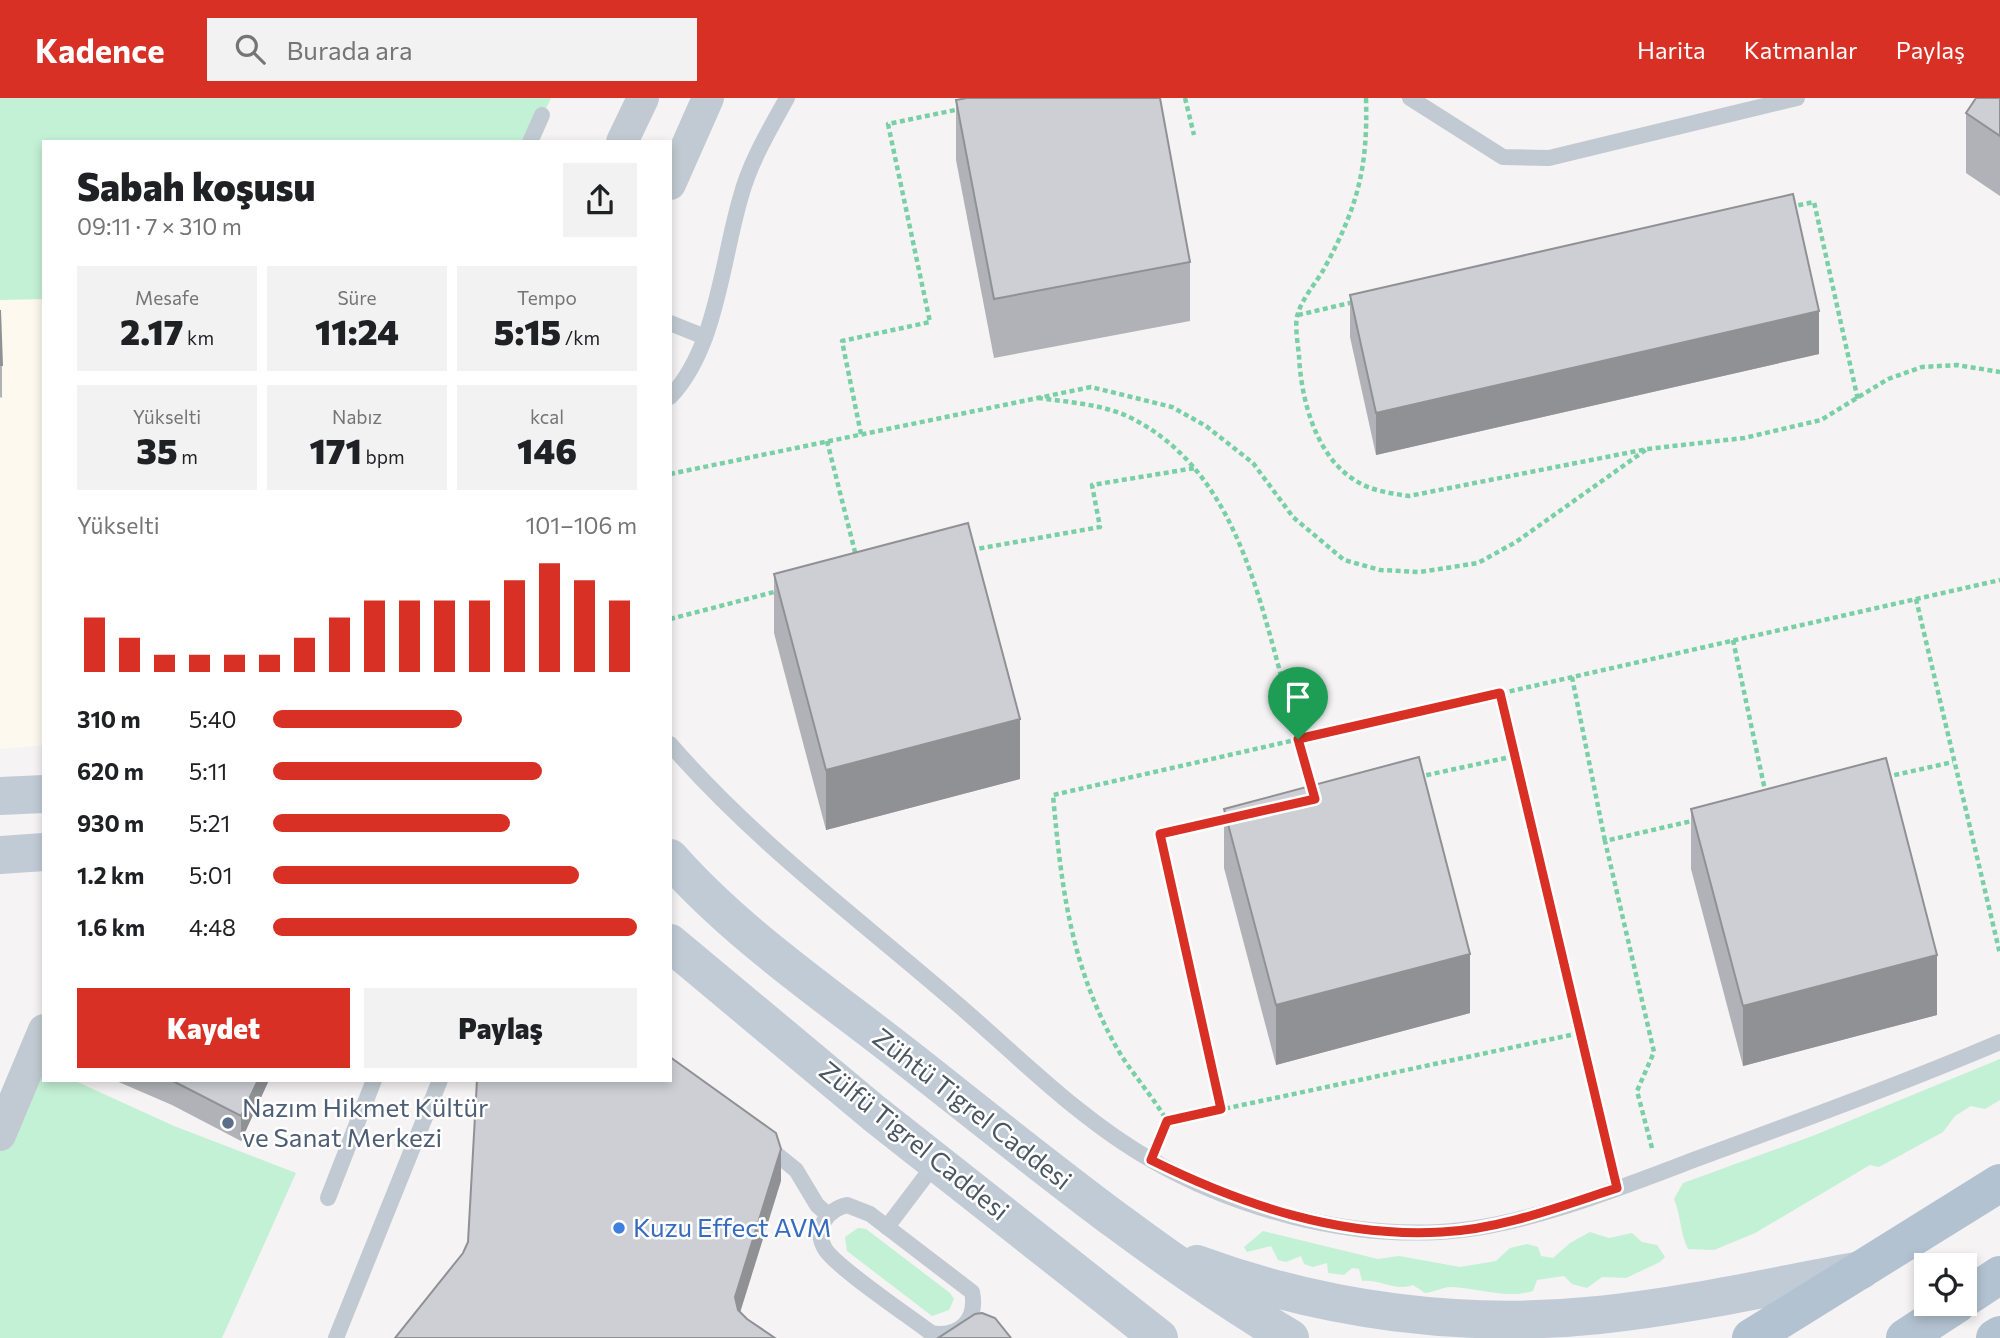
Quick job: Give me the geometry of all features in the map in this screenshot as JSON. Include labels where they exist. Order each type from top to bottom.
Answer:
[{"type":"main road","points":[[0,796],[42,794]]},
{"type":"main road","points":[[0,855],[42,852]]},
{"type":"main road","name":"Zühtü Tigrel Caddesi","points":[[672,860],[769,949],[1148,1246],[1218,1296],[1290,1338]]},
{"type":"main road","name":"Zülfü Tigrel Caddesi","points":[[672,945],[1159,1338]]},
{"type":"main road","points":[[1752,1338],[2000,1183]]},
{"type":"main road","points":[[1148,1246],[1226,1275],[1314,1299],[1392,1314],[1500,1320],[1599,1315],[1863,1269]]},
{"type":"main road","points":[[1977,1290],[2000,1275]]},
{"type":"main road","points":[[1107,1295],[1129,1338]]},
{"type":"main road","points":[[1905,1338],[1939,1316]]},
{"type":"main road","points":[[1995,1338],[2000,1335]]},
{"type":"street","points":[[623,140],[643,98]]},
{"type":"street","points":[[672,179],[708,98]]},
{"type":"street","points":[[0,1135],[42,1035]]},
{"type":"lane","points":[[673,391],[695,364],[705,337],[741,192],[786,98]]},
{"type":"lane","points":[[1410,98],[1503,157],[1524,159],[1549,158],[1797,98]]},
{"type":"lane","points":[[531,140],[542,114]]},
{"type":"lane","points":[[672,324],[705,337]]},
{"type":"lane","points":[[672,746],[701,780],[769,842],[1083,1112],[1151,1160],[1200,1184],[1266,1208],[1339,1226],[1392,1232],[1443,1232],[1491,1225],[1617,1188],[2000,1042]]},
{"type":"lane","points":[[328,1198],[373,1082]]},
{"type":"lane","points":[[336,1338],[439,1082]]},
{"type":"lane","points":[[755,1138],[796,1170],[817,1205],[828,1215]]},
{"type":"lane","points":[[887,1227],[937,1161]]},
{"type":"lane","points":[[847,1205],[858,1207],[887,1227],[972,1292],[975,1324],[943,1335],[931,1333],[830,1256],[820,1236],[828,1215],[836,1207],[847,1205]]},
{"type":"path","points":[[1185,98],[1194,135]]},
{"type":"path","points":[[1366,98],[1364,171],[1356,202],[1326,266],[1297,315],[1300,382],[1308,412],[1331,457],[1352,479],[1376,491],[1409,496],[1647,450],[1744,438],[1821,420],[1858,400],[1888,379],[1922,368],[1957,365],[2000,372]]},
{"type":"path","points":[[861,434],[842,341],[930,322],[888,124],[969,107]]},
{"type":"path","points":[[1787,208],[1814,202],[1858,400]]},
{"type":"path","points":[[1297,315],[1365,300]]},
{"type":"path","points":[[672,474],[1091,387],[1172,407],[1206,426],[1253,463],[1293,517],[1319,542],[1345,560],[1380,570],[1420,572],[1478,563],[1516,542],[1647,450]]},
{"type":"path","points":[[1034,398],[1088,405],[1126,416],[1162,437],[1195,468],[1228,516],[1253,575],[1315,799]]},
{"type":"path","points":[[827,441],[860,570]]},
{"type":"path","points":[[967,551],[1100,527],[1092,485],[1195,468]]},
{"type":"path","points":[[1167,1121],[1153,1096],[1114,1042],[1084,979],[1069,927],[1059,867],[1053,795],[2000,580]]},
{"type":"path","points":[[672,618],[792,587]]},
{"type":"path","points":[[1916,599],[2000,954]]},
{"type":"path","points":[[1733,640],[1768,803]]},
{"type":"path","points":[[1572,677],[1605,841],[1654,1052],[1637,1091],[1658,1173]]},
{"type":"path","points":[[1500,693],[1617,1188]]},
{"type":"path","points":[[1408,779],[1515,756]]},
{"type":"path","points":[[1874,780],[1953,762]]},
{"type":"path","points":[[1221,1109],[1160,834],[1237,817]]},
{"type":"path","points":[[1605,841],[1700,819]]},
{"type":"path","points":[[1167,1121],[1580,1033]]},
{"type":"path","points":[[1151,1160],[1167,1121]]},
{"type":"shaded area","points":[[42,299],[42,745],[0,749],[0,300]]},
{"type":"green space","points":[[0,98],[551,98],[531,140],[42,140],[42,299],[0,300]]},
{"type":"green space","points":[[2000,1059],[2000,1100],[1985,1109],[1971,1106],[1955,1116],[1943,1132],[1879,1167],[1870,1165],[1755,1233],[1714,1250],[1688,1249],[1674,1199],[1683,1183],[1815,1135]]},
{"type":"green space","points":[[42,1070],[42,1082],[77,1082],[174,1126],[296,1173],[222,1338],[0,1338],[0,1135]]},
{"type":"green space","points":[[858,1228],[866,1229],[950,1293],[954,1299],[949,1310],[932,1316],[847,1251],[845,1237]]},
{"type":"green space","points":[[1263,1231],[1378,1259],[1399,1256],[1460,1267],[1496,1261],[1510,1248],[1527,1244],[1538,1247],[1541,1256],[1553,1258],[1570,1243],[1590,1232],[1609,1238],[1632,1233],[1642,1242],[1657,1245],[1665,1257],[1626,1278],[1602,1277],[1587,1288],[1572,1284],[1564,1276],[1537,1280],[1533,1291],[1523,1293],[1503,1294],[1451,1287],[1425,1293],[1413,1285],[1400,1287],[1362,1281],[1359,1269],[1352,1268],[1344,1275],[1328,1273],[1327,1263],[1313,1267],[1304,1264],[1301,1256],[1286,1262],[1278,1260],[1271,1246],[1247,1252],[1244,1247]]},
{"type":"building","points":[[1160,98],[1190,262],[994,299],[956,100]]},
{"type":"building","points":[[1976,98],[2000,98],[2000,136],[1966,113]]},
{"type":"building","points":[[1793,194],[1819,311],[1376,413],[1350,295]]},
{"type":"building","points":[[0,310],[2,365],[0,365]]},
{"type":"building","points":[[968,523],[1020,719],[826,770],[774,574]]},
{"type":"building","points":[[1419,757],[1470,954],[1276,1005],[1224,809]]},
{"type":"building","points":[[1886,758],[1937,955],[1743,1006],[1691,809]]},
{"type":"building","name":"Kuzu Effect AVM","points":[[672,1058],[776,1133],[781,1149],[735,1297],[738,1310],[775,1338],[395,1338],[463,1253],[468,1242],[477,1082],[672,1082]]},
{"type":"building","points":[[175,1082],[257,1082],[241,1116]]},
{"type":"building","points":[[982,1313],[995,1318],[1011,1338],[938,1338],[975,1314]]},
{"type":"place","name":"Nazım Hikmet Kültür ve Sanat Merkezi","points":[[228,1123]]},
{"type":"place","name":"Kuzu Effect AVM","points":[[619,1228]]},
{"type":"route","points":[[1500,693],[1617,1188],[1536,1214],[1491,1225],[1443,1232],[1392,1232],[1339,1226],[1291,1215],[1200,1184],[1151,1160],[1167,1121],[1221,1109],[1160,834],[1315,799],[1298,739],[1500,693]]}]
